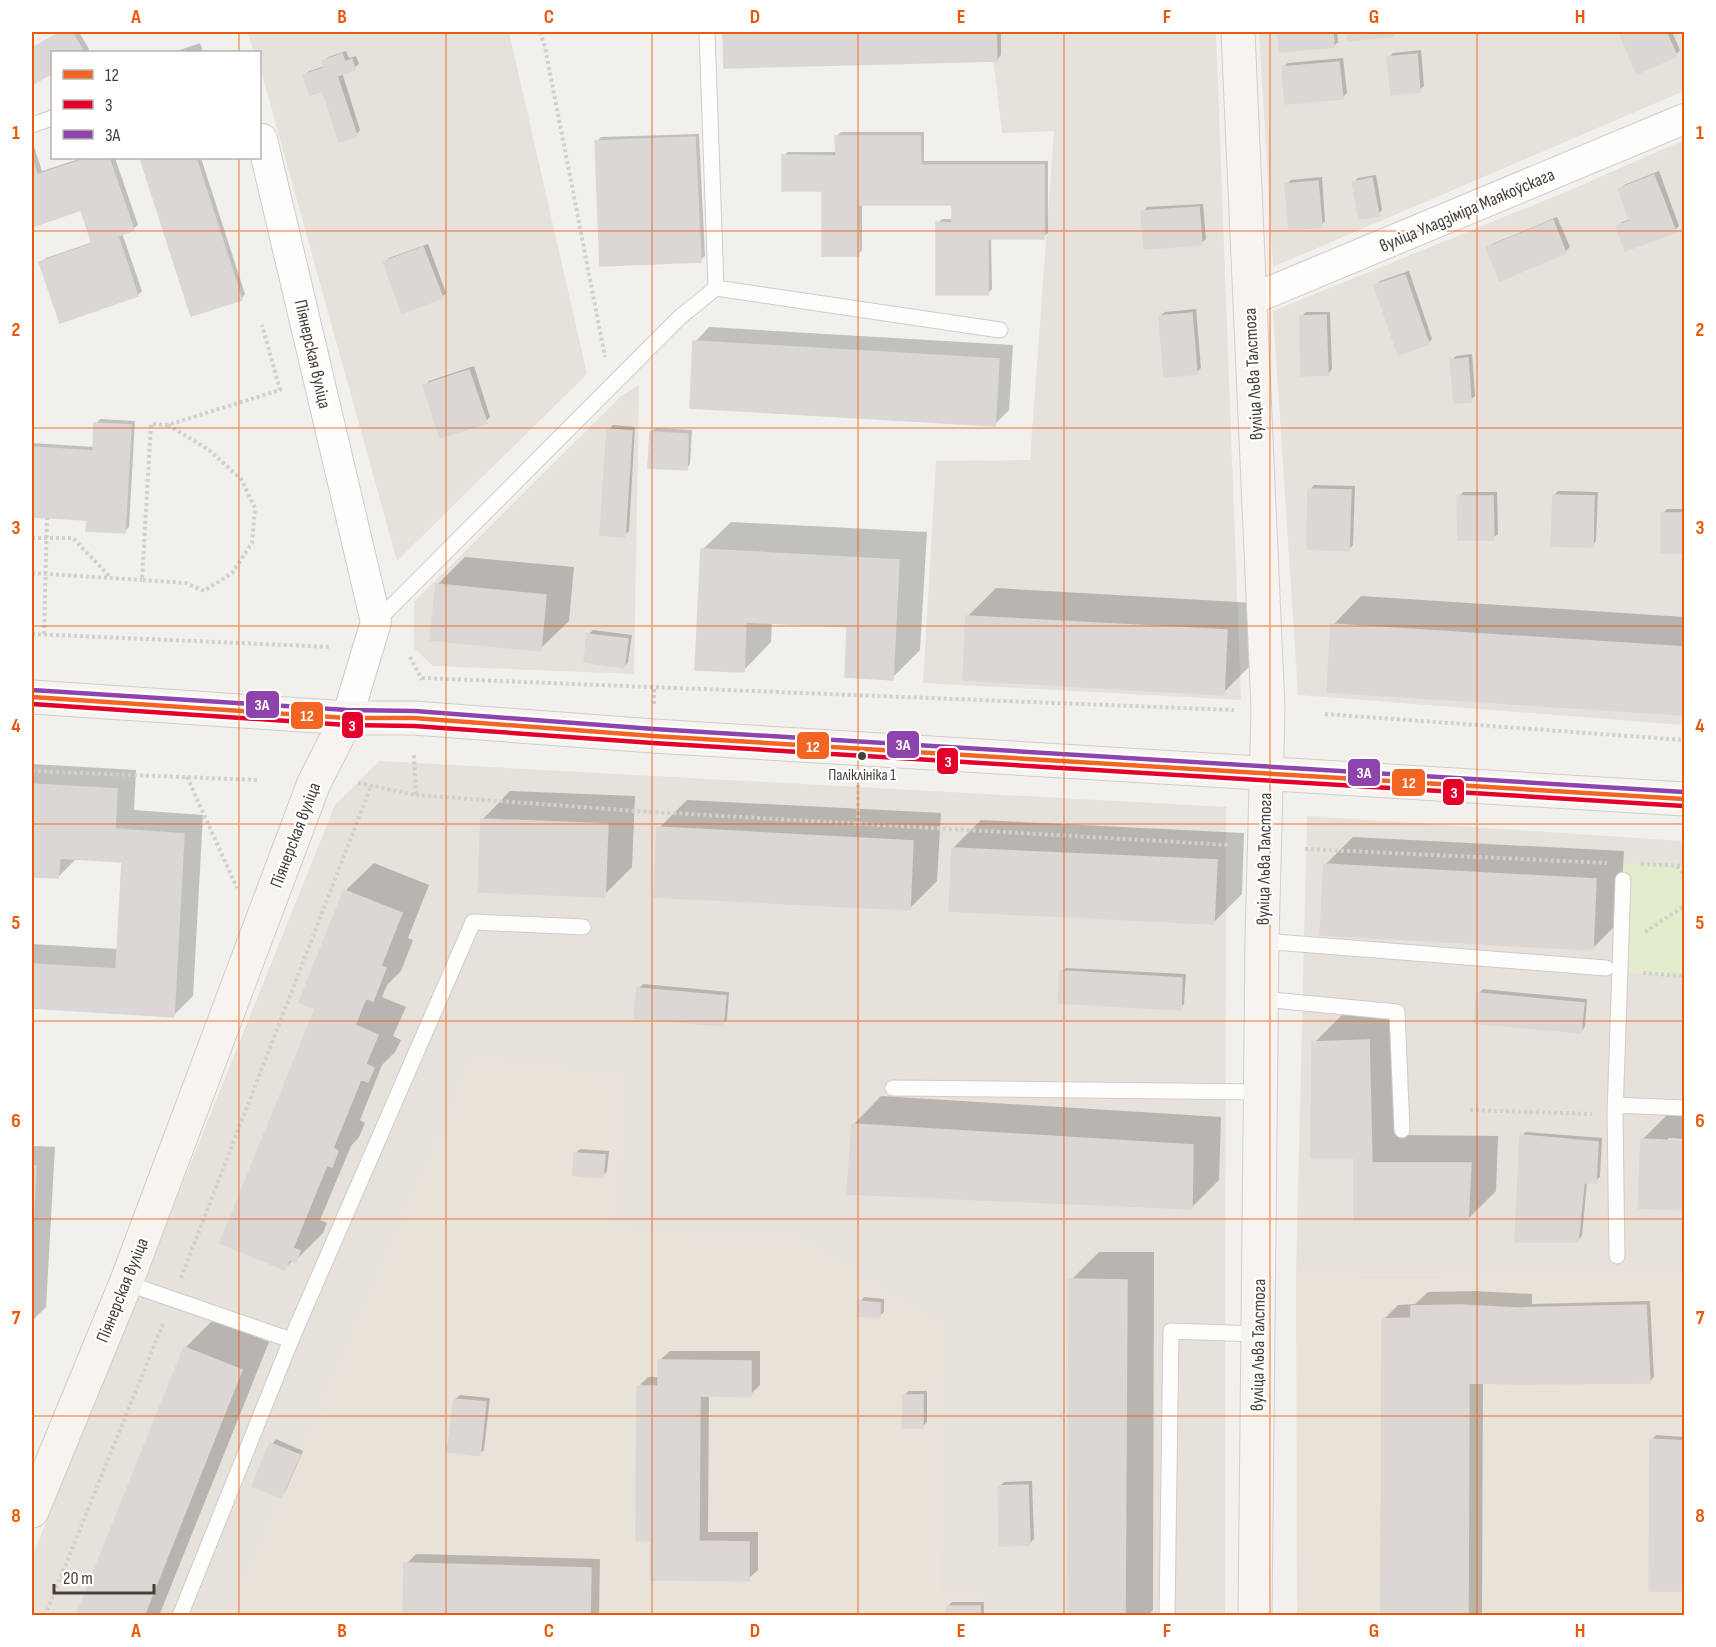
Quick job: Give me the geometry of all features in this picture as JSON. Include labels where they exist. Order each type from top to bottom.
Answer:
[{"type":"street","name":"вуліца Льва Талстога","points":[[1238,32],[1268,709],[1262,941],[1255,1616]]},
{"type":"street","name":"вуліца Уладзіміра Маякоўскага","points":[[1250,300],[1684,119]]},
{"type":"street","name":"Піянерская вуліца","points":[[32,1511],[126,1283],[314,783],[347,718],[376,622],[261,138]]},
{"type":"street","points":[[32,697],[347,718],[414,718],[653,736],[1684,799]]},
{"type":"lane","points":[[707,32],[716,288]]},
{"type":"lane","points":[[32,125],[51,118]]},
{"type":"lane","points":[[376,622],[680,317],[716,288],[1000,330]]},
{"type":"lane","points":[[1617,1256],[1612,970],[1619,949],[1623,880]]},
{"type":"lane","points":[[180,1616],[291,1340],[473,922],[583,927]]},
{"type":"lane","points":[[1262,941],[1612,970]]},
{"type":"lane","points":[[1262,999],[1397,1012],[1402,1130]]},
{"type":"lane","points":[[893,1088],[1261,1092]]},
{"type":"lane","points":[[1615,1110],[1684,1108]]},
{"type":"lane","points":[[126,1283],[291,1340]]},
{"type":"lane","points":[[1167,1616],[1171,1331],[1258,1334]]},
{"type":"path","points":[[540,32],[545,47],[610,386]]},
{"type":"path","points":[[142,580],[151,424],[168,425],[280,390],[261,325]]},
{"type":"path","points":[[32,573],[186,583],[204,591],[232,573],[252,543],[255,508],[241,479],[208,450],[168,425]]},
{"type":"path","points":[[44,634],[47,518]]},
{"type":"path","points":[[32,537],[73,538],[112,579]]},
{"type":"path","points":[[32,634],[331,646]]},
{"type":"path","points":[[410,657],[422,678],[422,688]]},
{"type":"path","points":[[422,678],[1243,710]]},
{"type":"path","points":[[1325,714],[1684,740]]},
{"type":"path","points":[[858,824],[859,748]]},
{"type":"path","points":[[414,755],[416,795]]},
{"type":"path","points":[[32,771],[258,780]]},
{"type":"path","points":[[187,777],[239,892]]},
{"type":"path","points":[[358,783],[416,795],[636,811],[1236,845]]},
{"type":"path","points":[[45,1616],[172,1299],[371,786]]},
{"type":"path","points":[[1305,849],[1611,863]]},
{"type":"path","points":[[1633,864],[1684,866]]},
{"type":"path","points":[[1677,866],[1684,874]]},
{"type":"path","points":[[1619,949],[1684,906]]},
{"type":"path","points":[[1612,970],[1684,976]]},
{"type":"path","points":[[1470,1110],[1615,1110]]},
{"type":"shaded area","points":[[247,32],[509,32],[587,374],[397,561],[261,71],[261,51],[254,51]]},
{"type":"shaded area","points":[[990,32],[1216,32],[1241,700],[923,683],[936,461],[1030,460],[1054,131],[1002,133]]},
{"type":"shaded area","points":[[1259,32],[1684,32],[1684,91],[1273,267]]},
{"type":"shaded area","points":[[1684,140],[1684,725],[1298,695],[1273,311],[1568,191]]},
{"type":"shaded area","points":[[639,385],[634,674],[433,666],[414,648],[414,602],[621,396]]},
{"type":"shaded area","points":[[379,761],[1226,807],[1225,1615],[32,1615],[32,1557],[335,805]]},
{"type":"shaded area","points":[[1307,816],[1684,841],[1684,1273],[1296,1275]]},
{"type":"shaded area","points":[[475,1060],[620,1078],[613,1231],[796,1238],[943,1328],[940,1593],[983,1593],[982,1615],[232,1616]]},
{"type":"shaded area","points":[[1684,1273],[1684,1615],[1297,1615],[1296,1275]]},
{"type":"green space","points":[[1622,863],[1684,866],[1684,976],[1619,972]]},
{"type":"building","points":[[61,32],[72,32],[83,51],[51,51],[51,74],[32,85],[32,48]]},
{"type":"building","points":[[723,32],[996,32],[997,61],[724,68]]},
{"type":"building","points":[[1278,32],[1333,32],[1334,47],[1280,52]]},
{"type":"building","points":[[1347,32],[1393,32],[1394,36],[1348,41]]},
{"type":"building","points":[[1627,32],[1666,32],[1677,56],[1637,74],[1620,35]]},
{"type":"building","points":[[342,54],[345,62],[352,59],[355,70],[337,76],[357,136],[339,142],[323,91],[310,95],[303,75],[324,68],[322,61]]},
{"type":"building","points":[[1417,54],[1420,92],[1391,95],[1387,57]]},
{"type":"building","points":[[1339,62],[1343,99],[1285,104],[1282,67]]},
{"type":"building","points":[[835,136],[920,136],[921,165],[1044,165],[1044,239],[988,239],[988,295],[936,295],[936,222],[952,223],[952,205],[858,205],[859,256],[822,256],[822,191],[782,191],[782,155],[836,156]]},
{"type":"building","points":[[695,137],[701,262],[600,266],[595,141]]},
{"type":"building","points":[[32,157],[37,175],[85,159],[109,159],[134,230],[118,236],[138,296],[60,323],[39,262],[92,244],[81,210],[32,227]]},
{"type":"building","points":[[140,159],[196,159],[242,300],[191,316]]},
{"type":"building","points":[[1654,175],[1676,232],[1625,251],[1616,226],[1630,221],[1618,189]]},
{"type":"building","points":[[1372,178],[1379,216],[1359,219],[1352,182]]},
{"type":"building","points":[[1318,181],[1322,227],[1289,230],[1285,184]]},
{"type":"building","points":[[1199,207],[1202,245],[1144,249],[1141,211]]},
{"type":"building","points":[[1553,220],[1566,253],[1500,281],[1486,248]]},
{"type":"building","points":[[423,247],[443,298],[402,313],[383,262]]},
{"type":"building","points":[[1405,275],[1429,344],[1398,355],[1374,285]]},
{"type":"building","points":[[1192,313],[1197,374],[1164,377],[1159,316]]},
{"type":"building","points":[[1326,315],[1328,375],[1301,376],[1300,316]]},
{"type":"building","points":[[693,341],[999,359],[995,426],[690,408]]},
{"type":"building","points":[[1468,358],[1471,402],[1454,403],[1450,360]]},
{"type":"building","points":[[469,370],[487,423],[440,438],[423,385]]},
{"type":"building","points":[[94,423],[131,425],[125,533],[86,531],[87,520],[32,517],[32,447],[93,451]]},
{"type":"building","points":[[607,429],[632,431],[625,537],[600,535]]},
{"type":"building","points":[[650,432],[688,434],[687,470],[648,468]]},
{"type":"building","points":[[1308,489],[1351,490],[1349,551],[1307,549]]},
{"type":"building","points":[[1553,495],[1594,496],[1593,547],[1551,546]]},
{"type":"building","points":[[1457,496],[1493,496],[1494,540],[1458,540]]},
{"type":"building","points":[[1661,513],[1684,513],[1684,553],[1661,553]]},
{"type":"building","points":[[701,549],[899,560],[893,680],[845,677],[847,627],[746,622],[744,672],[695,670]]},
{"type":"building","points":[[436,584],[546,595],[541,651],[430,640]]},
{"type":"building","points":[[966,616],[1227,630],[1224,695],[963,680]]},
{"type":"building","points":[[1331,624],[1684,647],[1684,715],[1327,692]]},
{"type":"building","points":[[587,634],[628,639],[624,668],[584,662]]},
{"type":"building","points":[[32,784],[117,789],[115,829],[184,834],[174,1017],[32,1008],[32,964],[116,969],[122,862],[60,858],[58,878],[32,877]]},
{"type":"building","points":[[481,819],[608,824],[605,897],[478,892]]},
{"type":"building","points":[[657,827],[913,841],[910,910],[654,897]]},
{"type":"building","points":[[952,848],[1217,860],[1214,924],[949,911]]},
{"type":"building","points":[[1324,864],[1596,879],[1593,950],[1320,935]]},
{"type":"building","points":[[344,890],[402,913],[381,966],[386,968],[373,1001],[366,998],[355,1025],[378,1035],[366,1064],[374,1068],[368,1082],[361,1079],[333,1148],[338,1151],[332,1167],[327,1165],[293,1248],[300,1251],[296,1262],[289,1260],[285,1270],[220,1243],[315,1009],[299,1002]]},
{"type":"building","points":[[1060,971],[1182,978],[1181,1010],[1058,1003]]},
{"type":"building","points":[[637,988],[726,996],[723,1026],[634,1018]]},
{"type":"building","points":[[1477,993],[1584,1003],[1581,1033],[1474,1023]]},
{"type":"building","points":[[1369,1040],[1372,1163],[1471,1163],[1468,1220],[1354,1220],[1354,1158],[1311,1158],[1312,1042]]},
{"type":"building","points":[[852,1124],[1193,1145],[1192,1209],[847,1194]]},
{"type":"building","points":[[1520,1135],[1598,1142],[1596,1183],[1584,1183],[1578,1242],[1515,1242]]},
{"type":"building","points":[[1641,1139],[1684,1141],[1684,1210],[1638,1208]]},
{"type":"building","points":[[574,1153],[605,1155],[603,1178],[573,1175]]},
{"type":"building","points":[[32,1166],[36,1166],[32,1246]]},
{"type":"building","points":[[1069,1279],[1127,1280],[1125,1616],[1068,1616]]},
{"type":"building","points":[[858,1301],[880,1303],[880,1318],[857,1316]]},
{"type":"building","points":[[1460,1305],[1517,1308],[1518,1384],[1469,1383],[1468,1616],[1381,1616],[1382,1319],[1411,1318],[1411,1306]]},
{"type":"building","points":[[1646,1305],[1650,1383],[1518,1384],[1517,1308]]},
{"type":"building","points":[[184,1347],[242,1370],[144,1616],[76,1616]]},
{"type":"building","points":[[658,1360],[751,1361],[751,1397],[700,1396],[699,1541],[749,1542],[749,1581],[651,1580],[651,1541],[636,1541],[637,1386],[658,1386]]},
{"type":"building","points":[[903,1395],[923,1395],[923,1428],[902,1428]]},
{"type":"building","points":[[454,1399],[486,1402],[480,1456],[447,1452]]},
{"type":"building","points":[[1650,1439],[1684,1441],[1684,1591],[1649,1591]]},
{"type":"building","points":[[270,1443],[300,1455],[281,1498],[252,1486]]},
{"type":"building","points":[[1028,1485],[1030,1545],[999,1546],[998,1486]]},
{"type":"building","points":[[404,1563],[591,1568],[590,1616],[403,1616]]},
{"type":"building","points":[[947,1606],[980,1606],[980,1616],[946,1616]]},
{"type":"transit line","name":"3А","points":[[32,690],[347,710],[415,711],[654,729],[1684,792]]},
{"type":"transit line","name":"12","points":[[32,697],[347,718],[414,718],[653,736],[1684,799]]},
{"type":"transit line","name":"3","points":[[32,704],[1684,806]]},
{"type":"place","name":"Паліклініка 1","points":[[862,756]]}]
